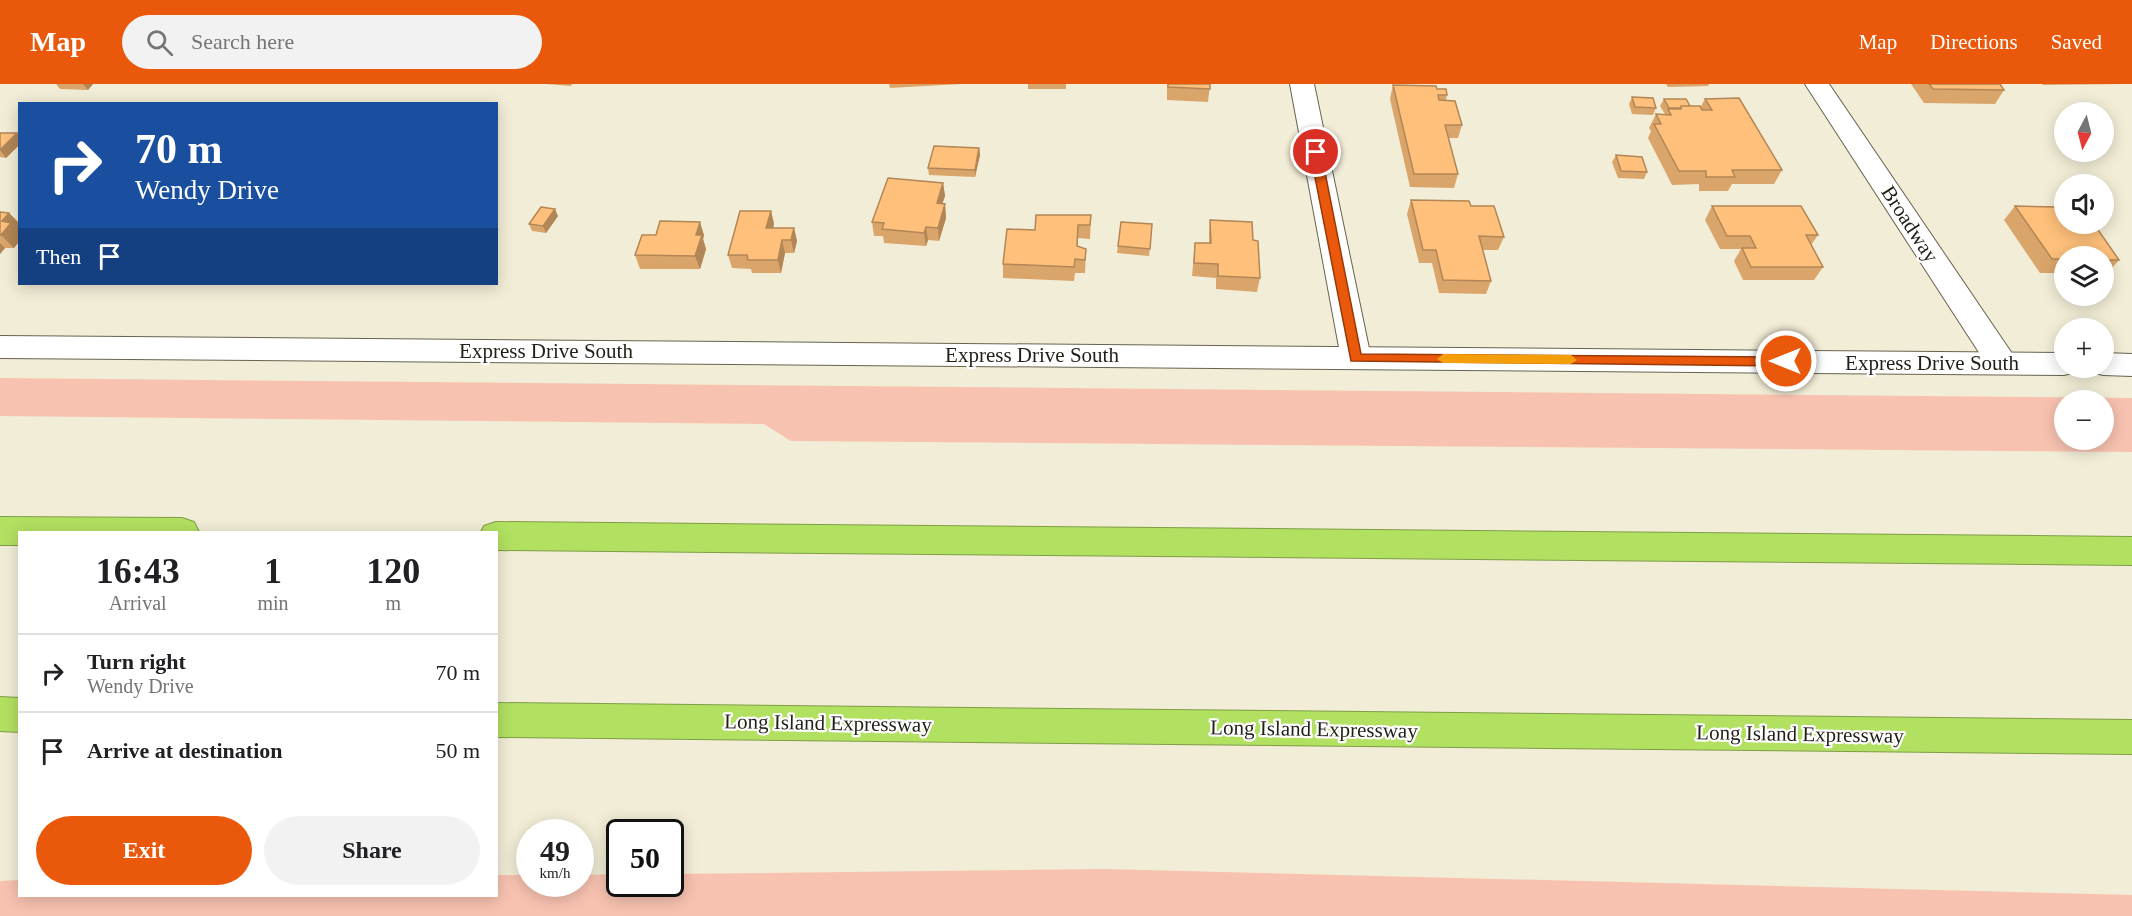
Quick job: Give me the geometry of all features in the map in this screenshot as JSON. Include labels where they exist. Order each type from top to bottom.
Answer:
[{"type":"highway","points":[[0,531],[18,531]]},
{"type":"highway","points":[[498,536],[2132,551]]},
{"type":"highway","points":[[0,714],[18,715]]},
{"type":"highway","name":"Long Island Expressway","points":[[498,720],[2132,737]]},
{"type":"main road","points":[[1302,84],[1356,358]]},
{"type":"main road","name":"Broadway","points":[[1817,84],[2002,363]]},
{"type":"main road","name":"Express Drive South","points":[[0,347],[2054,364]]},
{"type":"main road","points":[[2114,364],[2132,365]]},
{"type":"shaded area","points":[[0,378],[2054,397],[2054,450],[2114,450],[2114,398],[2132,398],[2132,452],[791,441],[764,424],[0,416]]},
{"type":"shaded area","points":[[1105,869],[2132,895],[2132,916],[0,916],[0,881],[18,880],[18,897],[498,897],[498,875],[516,875],[516,897],[594,897],[594,875],[606,874],[606,897],[684,897],[684,874]]},
{"type":"building","points":[[1168,84],[1210,84],[1210,89],[1168,87]]},
{"type":"building","points":[[1929,84],[2000,84],[2004,90],[1933,89]]},
{"type":"building","points":[[1393,85],[1436,86],[1437,89],[1446,89],[1447,95],[1438,95],[1439,100],[1455,101],[1462,125],[1445,125],[1458,174],[1414,174]]},
{"type":"building","points":[[1632,97],[1653,98],[1656,108],[1635,107]]},
{"type":"building","points":[[1739,98],[1782,170],[1732,170],[1735,177],[1706,177],[1706,171],[1679,171],[1654,124],[1661,124],[1656,114],[1671,115],[1668,109],[1681,109],[1681,106],[1700,106],[1702,110],[1712,110],[1705,99]]},
{"type":"building","points":[[1664,99],[1686,99],[1690,106],[1669,108]]},
{"type":"building","points":[[0,133],[17,133],[0,150]]},
{"type":"building","points":[[934,146],[979,148],[975,170],[928,168]]},
{"type":"building","points":[[1616,155],[1642,157],[1647,172],[1621,171]]},
{"type":"building","points":[[888,178],[943,183],[937,203],[945,204],[938,228],[926,227],[924,233],[882,229],[884,223],[872,222]]},
{"type":"building","points":[[1411,200],[1469,201],[1471,206],[1494,206],[1504,237],[1479,236],[1491,281],[1443,280],[1436,250],[1423,250]]},
{"type":"building","points":[[1712,206],[1801,206],[1818,235],[1806,235],[1823,267],[1751,267],[1742,248],[1756,248],[1750,236],[1727,236]]},
{"type":"building","points":[[2015,206],[2054,207],[2054,234],[2101,234],[2109,246],[2054,246],[2054,259]]},
{"type":"building","points":[[541,207],[555,209],[543,226],[529,224]]},
{"type":"building","points":[[740,211],[771,211],[766,228],[794,228],[791,240],[782,240],[778,260],[748,260],[747,255],[728,255]]},
{"type":"building","points":[[0,212],[9,213],[2,221],[11,223],[1,235],[0,235]]},
{"type":"building","points":[[1036,215],[1091,215],[1090,225],[1078,225],[1077,246],[1086,249],[1085,260],[1075,259],[1074,267],[1003,264],[1007,229],[1035,230]]},
{"type":"building","points":[[1210,220],[1252,222],[1253,240],[1258,241],[1260,278],[1218,276],[1218,264],[1194,263],[1195,243],[1211,243]]},
{"type":"building","points":[[660,221],[700,222],[696,235],[702,235],[695,256],[635,255],[642,235],[656,235]]},
{"type":"building","points":[[1121,222],[1152,224],[1150,249],[1118,246]]},
{"type":"slow traffic","points":[[1443,359],[1571,360]]},
{"type":"route","points":[[1316,152],[1356,358],[1786,361]]}]
